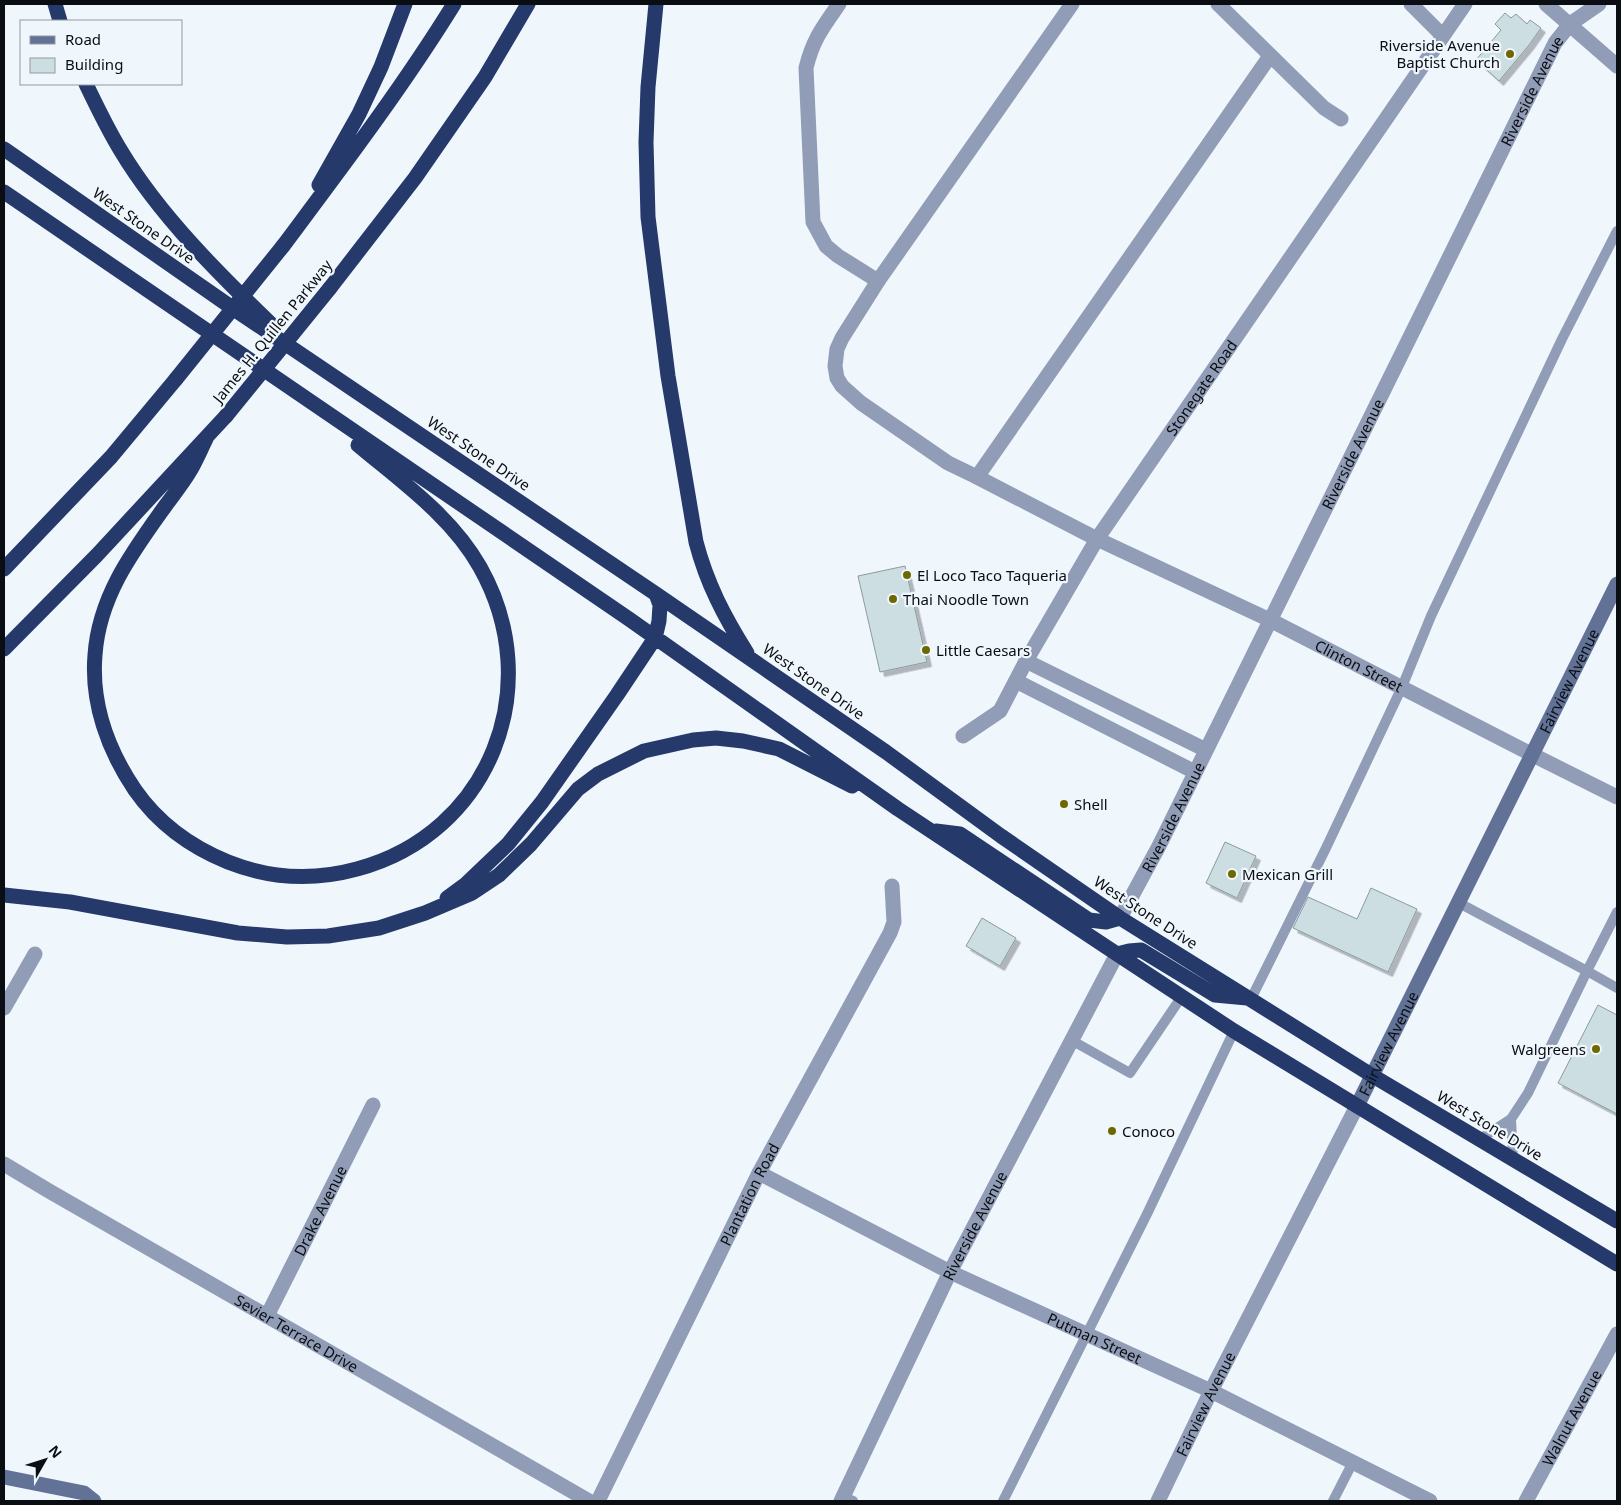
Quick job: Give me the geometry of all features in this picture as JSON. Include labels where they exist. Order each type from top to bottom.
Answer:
[{"type":"highway","points":[[55,4],[60,20]]},
{"type":"highway","points":[[283,246],[359,114],[381,67],[405,4]]},
{"type":"highway","points":[[4,569],[111,457],[283,246],[425,50],[454,4]]},
{"type":"highway","name":"James H. Quillen Parkway","points":[[4,649],[97,556],[206,439],[330,288],[415,178],[485,77],[528,4]]},
{"type":"highway","points":[[656,4],[648,87],[646,142],[648,217],[668,376],[696,542],[702,562],[725,618],[750,658]]},
{"type":"highway","points":[[87,85],[122,152],[152,196],[225,279],[298,351]]},
{"type":"highway","name":"West Stone Drive","points":[[4,149],[231,307],[750,658],[1120,918],[1373,1076],[1617,1221]]},
{"type":"highway","points":[[4,192],[655,638],[898,809],[1116,954],[1234,1030],[1617,1264]]},
{"type":"highway","points":[[206,439],[190,472],[129,556],[111,590],[99,628],[95,654],[95,687],[100,715],[110,746],[124,774],[142,801],[163,823],[186,840],[214,856],[241,867],[271,874],[304,877],[332,876],[368,866],[399,854],[428,835],[451,816],[472,792],[488,764],[506,709],[509,681],[502,621],[493,595],[479,567],[448,523],[300,395]]},
{"type":"highway","points":[[425,914],[466,884],[508,844],[542,802],[655,638],[660,605],[656,594]]},
{"type":"highway","points":[[4,895],[70,902],[238,933],[288,937],[328,936],[378,928],[425,914],[472,894],[499,875],[531,844],[578,790],[598,774],[644,751],[692,740],[716,738],[743,741],[779,749],[898,809]]},
{"type":"highway","points":[[932,830],[960,834],[1089,920],[1106,922],[1120,918]]},
{"type":"highway","points":[[1116,954],[1141,950],[1215,995],[1250,999]]},
{"type":"street","points":[[839,4],[816,38],[806,68],[813,222],[826,246],[838,256],[878,281]]},
{"type":"street","name":"Clinton Street","points":[[1072,4],[878,281],[842,338],[837,349],[835,366],[837,378],[842,386],[861,403],[948,463],[1098,539],[1270,620],[1533,756],[1617,797]]},
{"type":"street","points":[[1218,4],[1324,108],[1341,119]]},
{"type":"street","points":[[1411,4],[1443,36]]},
{"type":"street","name":"Stonegate Road","points":[[963,736],[1000,711],[1026,661],[1098,539],[1465,4]]},
{"type":"street","points":[[1546,4],[1617,66]]},
{"type":"street","name":"Riverside Avenue","points":[[1120,918],[1159,846],[1555,43],[1570,24],[1599,4]]},
{"type":"street","points":[[977,477],[1270,56]]},
{"type":"street","name":"Fairview Avenue","points":[[1158,1501],[1211,1391],[1373,1076],[1617,584]]},
{"type":"street","points":[[1026,661],[1206,750]]},
{"type":"street","points":[[1016,681],[1195,772]]},
{"type":"street","name":"Plantation Road","points":[[598,1501],[759,1174],[890,933],[894,922],[892,886]]},
{"type":"street","points":[[4,1008],[35,954]]},
{"type":"street","name":"Riverside Avenue","points":[[846,1500],[950,1272],[1116,954]]},
{"type":"street","name":"Drake Avenue","points":[[267,1316],[373,1105]]},
{"type":"street","name":"Sevier Terrace Drive","points":[[4,1164],[589,1501]]},
{"type":"street","name":"Putman Street","points":[[759,1174],[950,1272],[1211,1391],[1430,1501]]},
{"type":"street","name":"Walnut Avenue","points":[[1526,1501],[1617,1334]]},
{"type":"street","points":[[4,1477],[84,1493],[94,1501]]},
{"type":"lane","points":[[1250,999],[1326,848],[1402,687],[1431,616],[1562,339],[1617,232]]},
{"type":"lane","points":[[1459,903],[1617,988]]},
{"type":"lane","points":[[1480,1139],[1511,1119],[1528,1093],[1617,912]]},
{"type":"lane","points":[[1071,1040],[1130,1073],[1182,996]]},
{"type":"lane","points":[[1004,1501],[1234,1030]]},
{"type":"lane","points":[[1511,1119],[1513,1159]]},
{"type":"lane","points":[[1333,1501],[1353,1462]]},
{"type":"building","points":[[1505,13],[1511,18],[1516,14],[1527,24],[1530,20],[1541,28],[1499,81],[1476,60],[1501,30],[1495,24]]},
{"type":"building","points":[[905,566],[927,662],[880,672],[858,576]]},
{"type":"building","points":[[1225,842],[1256,856],[1237,898],[1206,883]]},
{"type":"building","points":[[1371,888],[1417,909],[1388,972],[1293,928],[1308,897],[1357,919]]},
{"type":"building","points":[[982,918],[1016,938],[1000,966],[966,946]]},
{"type":"building","name":"Walgreens","points":[[1598,1005],[1617,1015],[1617,1114],[1558,1083]]},
{"type":"place","name":"Riverside Avenue Baptist Church","points":[[1510,54]]},
{"type":"place","name":"El Loco Taco Taqueria","points":[[907,575]]},
{"type":"place","name":"Thai Noodle Town","points":[[893,599]]},
{"type":"place","name":"Little Caesars","points":[[926,650]]},
{"type":"place","name":"Shell","points":[[1064,804]]},
{"type":"place","name":"Mexican Grill","points":[[1232,874]]},
{"type":"place","name":"Walgreens","points":[[1596,1049]]},
{"type":"place","name":"Conoco","points":[[1112,1131]]}]
